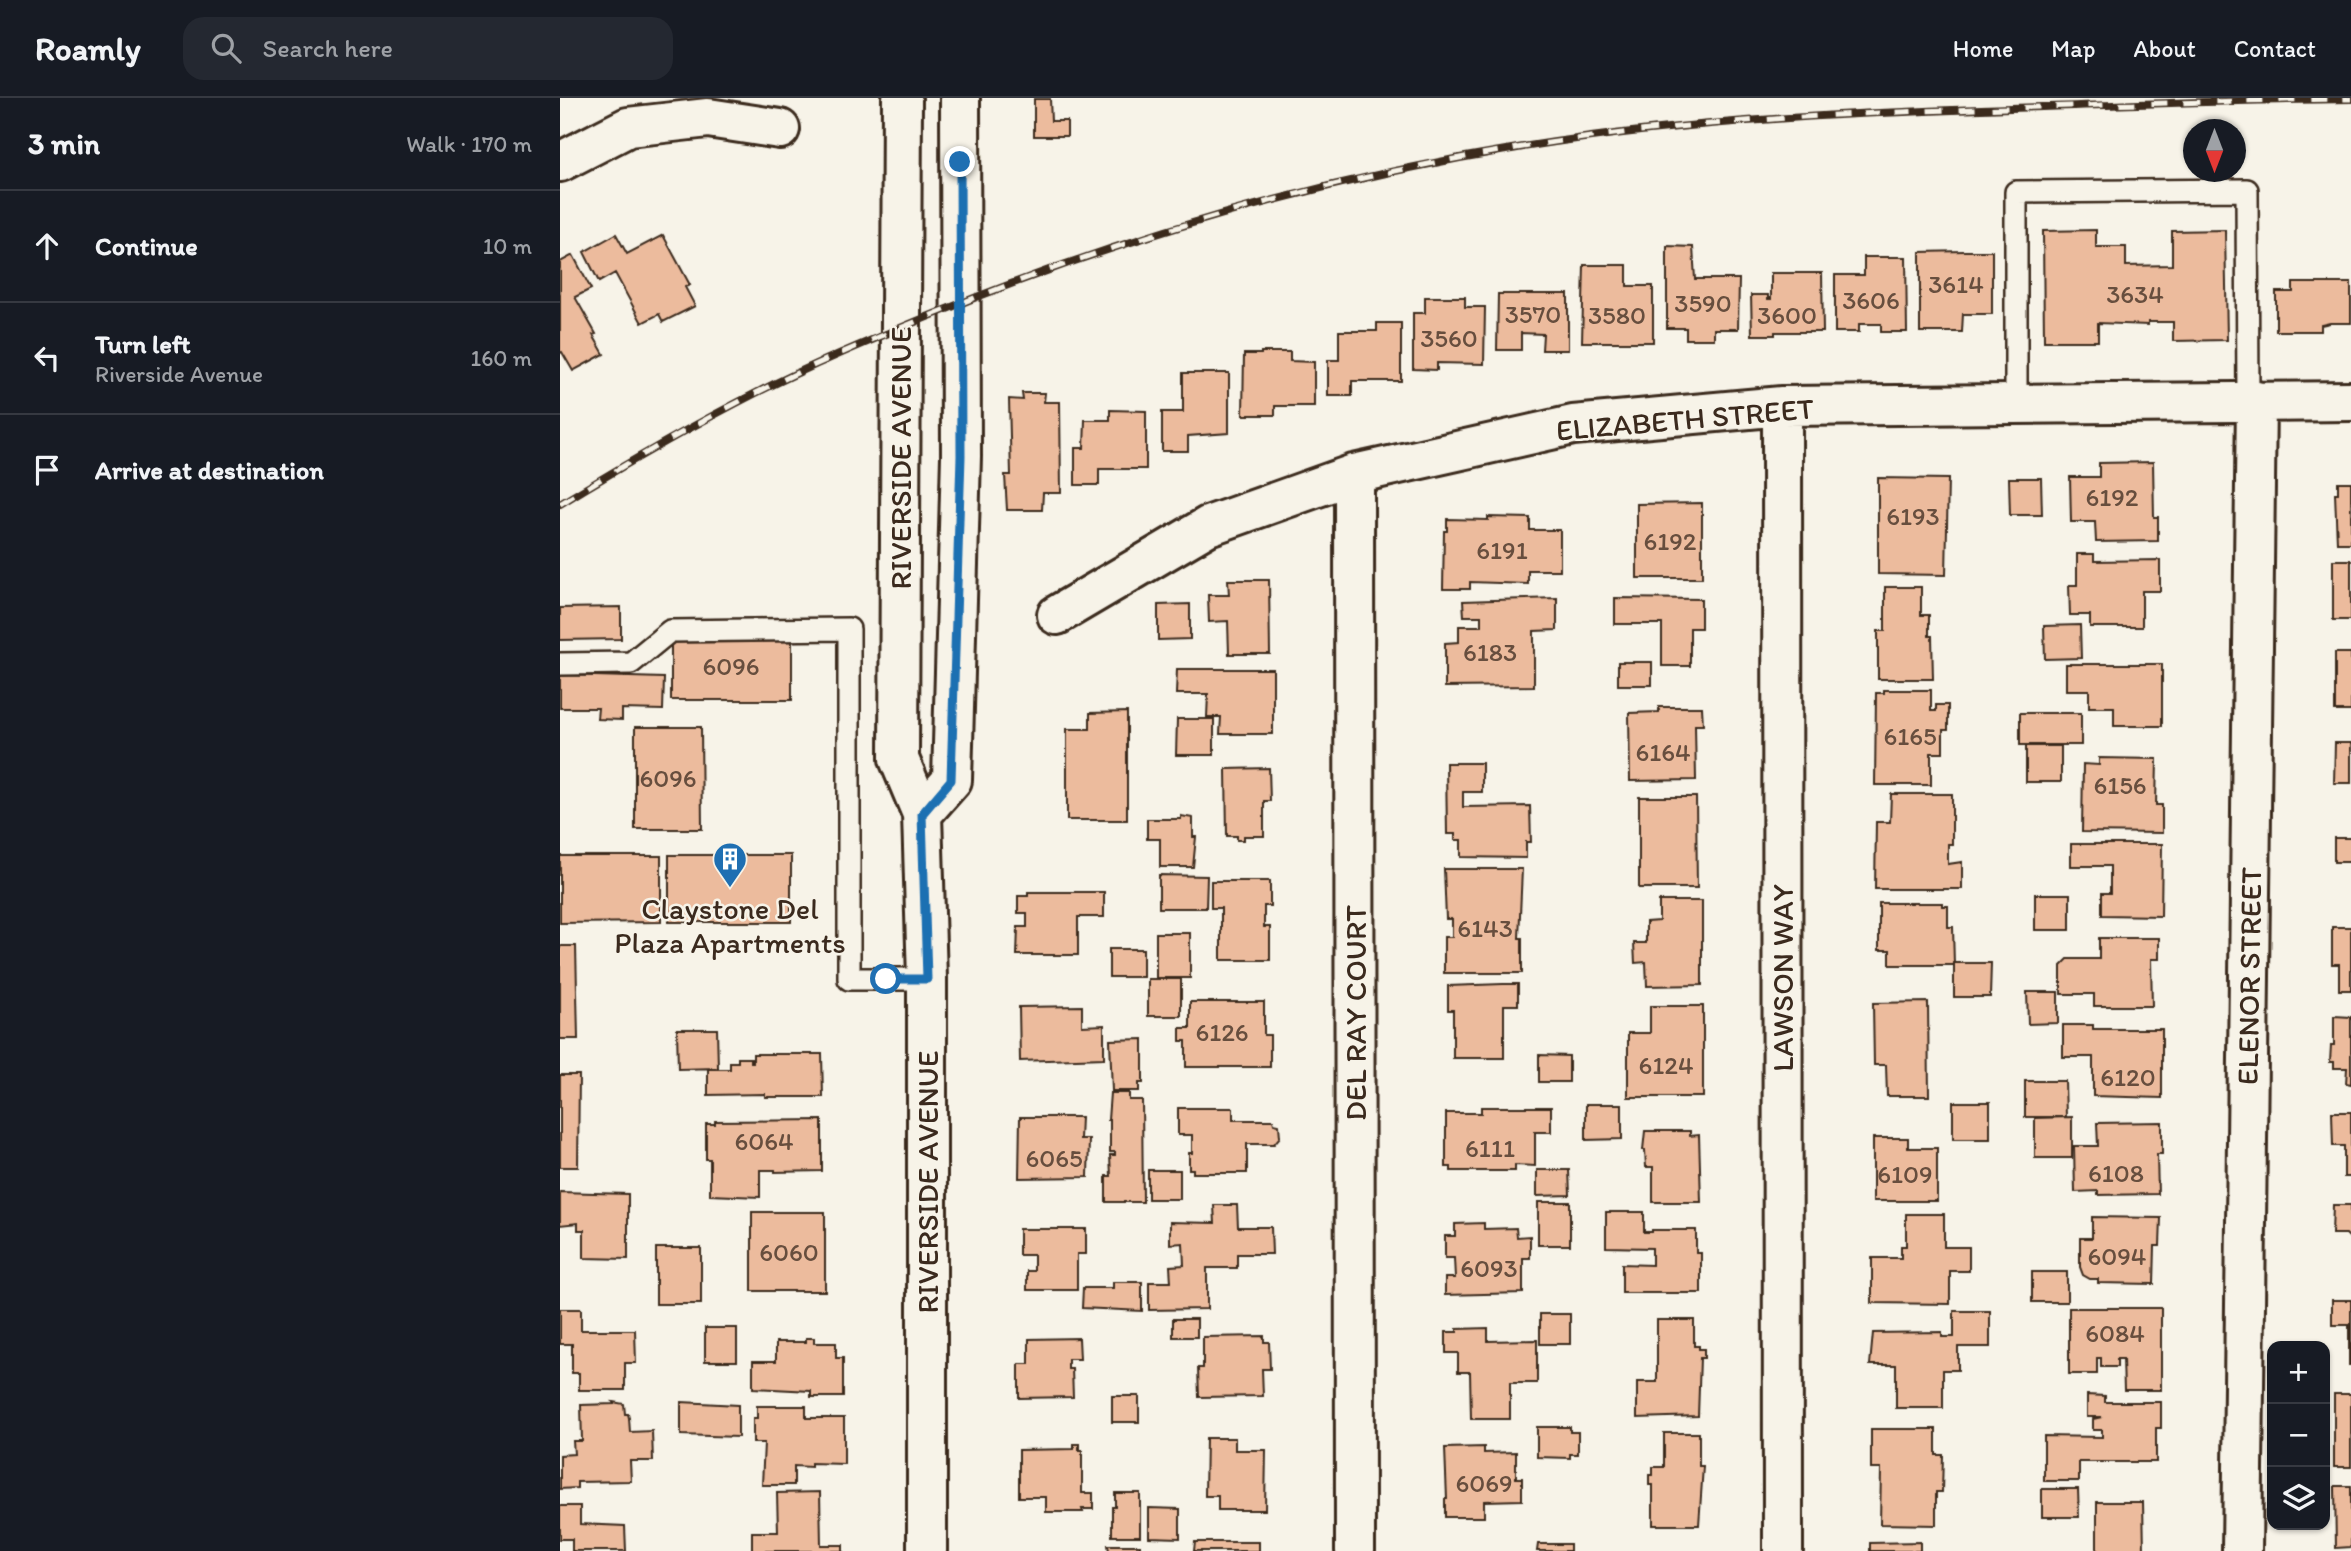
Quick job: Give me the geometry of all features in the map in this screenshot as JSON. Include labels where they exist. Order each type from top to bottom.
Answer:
[{"type":"street","name":"RIVERSIDE AVENUE","points":[[902,98],[899,759],[922,814],[927,979],[927,1551]]},
{"type":"street","name":"RIVERSIDE AVENUE","points":[[922,814],[951,780],[961,456],[960,98]]},
{"type":"street","points":[[560,162],[628,127],[708,118],[779,129]]},
{"type":"street","name":"ELENOR STREET","points":[[2242,1551],[2252,401]]},
{"type":"street","name":"ELIZABETH STREET","points":[[1056,615],[1208,526],[1354,474],[1573,425],[1782,406],[2351,401]]},
{"type":"street","name":"LAWSON WAY","points":[[1782,406],[1783,1551]]},
{"type":"street","name":"DEL RAY COURT","points":[[1354,474],[1355,1551]]},
{"type":"lane","points":[[2016,404],[2016,192],[2247,190],[2252,401]]},
{"type":"lane","points":[[560,664],[631,663],[670,631],[849,629],[849,979],[927,979]]},
{"type":"building","points":[[1034,99],[1050,99],[1051,121],[1067,121],[1067,136],[1034,136]]},
{"type":"building","points":[[2096,230],[2096,247],[2126,247],[2126,266],[2172,265],[2172,231],[2225,230],[2227,340],[2173,341],[2173,322],[2148,322],[2148,325],[2098,323],[2098,341],[2044,341],[2043,231]]},
{"type":"building","points":[[616,234],[627,254],[663,235],[690,285],[685,287],[695,306],[663,322],[659,314],[642,323],[615,273],[599,282],[584,252]]},
{"type":"building","points":[[1667,246],[1693,247],[1695,279],[1739,279],[1738,329],[1714,329],[1714,339],[1686,339],[1686,328],[1667,328]]},
{"type":"building","points":[[1992,251],[1992,314],[1963,314],[1962,332],[1920,332],[1920,252]]},
{"type":"building","points":[[573,255],[591,289],[575,297],[604,354],[573,371],[562,352],[560,353],[560,262]]},
{"type":"building","points":[[1864,257],[1906,257],[1907,332],[1881,332],[1881,324],[1859,324],[1859,332],[1835,332],[1835,275],[1864,275]]},
{"type":"building","points":[[1584,265],[1627,265],[1627,286],[1653,286],[1653,342],[1582,342]]},
{"type":"building","points":[[1771,273],[1822,273],[1823,332],[1752,335],[1751,295],[1768,295],[1768,299],[1771,299]]},
{"type":"building","points":[[2293,283],[2351,283],[2351,323],[2321,325],[2321,331],[2276,331],[2276,292],[2293,292]]},
{"type":"building","points":[[1498,294],[1568,294],[1568,350],[1542,350],[1543,334],[1521,333],[1521,350],[1497,350]]},
{"type":"building","points":[[1425,297],[1465,297],[1465,307],[1485,307],[1484,364],[1437,363],[1437,370],[1413,369],[1413,313],[1425,313]]},
{"type":"building","points":[[1377,323],[1401,323],[1401,381],[1352,381],[1352,396],[1328,396],[1328,360],[1339,360],[1339,331],[1377,331]]},
{"type":"building","points":[[1290,352],[1290,361],[1314,362],[1314,406],[1275,406],[1275,415],[1243,415],[1244,354]]},
{"type":"building","points":[[1183,373],[1229,373],[1229,433],[1188,436],[1188,451],[1162,451],[1162,412],[1183,412]]},
{"type":"building","points":[[1022,393],[1045,393],[1044,402],[1060,402],[1061,493],[1043,493],[1042,510],[1007,510],[1005,475],[1011,475],[1009,399],[1023,400]]},
{"type":"building","points":[[1110,410],[1146,411],[1146,469],[1099,469],[1099,485],[1075,485],[1075,448],[1084,448],[1085,420],[1110,420]]},
{"type":"building","points":[[2153,462],[2154,517],[2158,517],[2158,541],[2096,542],[2095,522],[2071,522],[2070,477],[2099,477],[2099,463]]},
{"type":"building","points":[[1878,478],[1948,479],[1946,575],[1878,574]]},
{"type":"building","points":[[2009,478],[2041,478],[2042,515],[2010,515]]},
{"type":"building","points":[[2338,482],[2351,482],[2351,543],[2337,543],[2335,493],[2338,493]]},
{"type":"building","points":[[1702,503],[1702,578],[1637,578],[1637,504]]},
{"type":"building","points":[[1488,517],[1530,518],[1530,530],[1560,530],[1560,570],[1528,570],[1528,584],[1470,582],[1470,589],[1443,589],[1444,531],[1447,531],[1447,519],[1488,520]]},
{"type":"building","points":[[2077,554],[2094,554],[2094,561],[2160,560],[2160,591],[2142,591],[2142,627],[2090,627],[2090,615],[2070,615],[2069,585],[2077,585]]},
{"type":"building","points":[[2333,560],[2351,560],[2351,620],[2333,620]]},
{"type":"building","points":[[1228,580],[1269,580],[1270,654],[1229,654],[1228,621],[1209,622],[1208,595],[1229,595]]},
{"type":"building","points":[[1885,587],[1921,587],[1921,615],[1929,615],[1929,636],[1932,636],[1933,679],[1878,679],[1878,631],[1885,631]]},
{"type":"building","points":[[1557,598],[1557,630],[1534,631],[1534,686],[1445,687],[1445,643],[1459,642],[1459,626],[1481,626],[1481,616],[1464,616],[1463,601]]},
{"type":"building","points":[[1615,598],[1701,599],[1701,628],[1690,628],[1690,666],[1662,666],[1662,624],[1615,624]]},
{"type":"building","points":[[1190,604],[1190,639],[1158,640],[1158,605]]},
{"type":"building","points":[[621,607],[621,639],[560,640],[560,608]]},
{"type":"building","points":[[2080,625],[2081,658],[2045,659],[2044,626]]},
{"type":"building","points":[[671,633],[792,633],[792,700],[671,700]]},
{"type":"building","points":[[2335,653],[2351,653],[2351,711],[2335,711]]},
{"type":"building","points":[[1618,662],[1652,662],[1652,685],[1618,685]]},
{"type":"building","points":[[2066,664],[2162,664],[2162,726],[2114,726],[2114,707],[2089,707],[2089,690],[2066,690]]},
{"type":"building","points":[[1177,669],[1273,669],[1273,734],[1220,734],[1221,717],[1207,717],[1208,694],[1176,694]]},
{"type":"building","points":[[560,675],[664,678],[663,710],[622,709],[622,720],[597,719],[598,708],[560,708]]},
{"type":"building","points":[[1884,690],[1931,690],[1931,711],[1936,711],[1936,705],[1948,705],[1948,730],[1943,730],[1943,753],[1931,753],[1931,785],[1875,785],[1876,693],[1884,693]]},
{"type":"building","points":[[1659,707],[1702,707],[1703,725],[1695,725],[1696,780],[1630,781],[1629,713],[1659,712]]},
{"type":"building","points":[[1127,712],[1127,820],[1067,820],[1067,729],[1090,729],[1090,713]]},
{"type":"building","points":[[2020,713],[2081,713],[2081,745],[2020,745]]},
{"type":"building","points":[[1177,719],[1214,719],[1214,755],[1176,755]]},
{"type":"building","name":"Claystone Del Plaza Apartments","points":[[635,727],[701,727],[702,829],[635,829]]},
{"type":"building","points":[[2335,743],[2351,743],[2351,783],[2334,783]]},
{"type":"building","points":[[2026,746],[2061,746],[2061,782],[2026,782]]},
{"type":"building","points":[[2099,758],[2157,759],[2156,805],[2162,805],[2162,833],[2082,832],[2083,764],[2099,765]]},
{"type":"building","points":[[1446,763],[1482,763],[1482,792],[1463,792],[1463,807],[1530,806],[1531,842],[1526,842],[1526,858],[1461,857],[1461,840],[1455,840],[1455,834],[1447,834]]},
{"type":"building","points":[[1269,768],[1270,801],[1264,801],[1264,836],[1244,836],[1244,840],[1237,840],[1237,836],[1227,836],[1226,769]]},
{"type":"building","points":[[1891,794],[1952,794],[1952,844],[1948,844],[1948,864],[1962,862],[1962,889],[1875,889],[1876,822],[1890,822]]},
{"type":"building","points":[[1639,797],[1696,797],[1697,888],[1639,888]]},
{"type":"building","points":[[1181,816],[1193,818],[1193,837],[1196,837],[1193,867],[1160,867],[1160,839],[1147,839],[1147,819],[1181,819]]},
{"type":"building","points":[[2334,838],[2351,838],[2351,862],[2334,862]]},
{"type":"building","points":[[2071,844],[2162,844],[2161,916],[2102,915],[2102,893],[2110,893],[2110,866],[2071,866]]},
{"type":"building","name":"Claystone Del Plaza Apartments","points":[[669,855],[791,855],[791,922],[669,922]]},
{"type":"building","name":"Claystone Del Plaza Apartments","points":[[560,856],[661,856],[661,922],[560,923]]},
{"type":"building","points":[[1444,869],[1522,869],[1519,938],[1522,938],[1522,973],[1444,973],[1444,937],[1452,937],[1452,919],[1446,919]]},
{"type":"building","points":[[1159,875],[1207,876],[1206,908],[1159,908]]},
{"type":"building","points":[[1211,881],[1270,881],[1270,906],[1264,906],[1264,927],[1270,927],[1270,960],[1221,960],[1221,908],[1211,908]]},
{"type":"building","points":[[1028,892],[1104,892],[1104,917],[1078,917],[1078,955],[1017,955],[1018,927],[1027,927],[1027,913],[1018,913],[1018,896],[1028,896]]},
{"type":"building","points":[[2035,894],[2070,894],[2070,930],[2035,930]]},
{"type":"building","points":[[1659,901],[1702,901],[1702,985],[1647,986],[1646,962],[1635,963],[1634,943],[1646,943],[1646,922],[1659,921]]},
{"type":"building","points":[[1879,903],[1942,903],[1942,906],[1948,906],[1948,927],[1953,927],[1954,965],[1890,965],[1890,950],[1879,950]]},
{"type":"building","points":[[2332,927],[2351,927],[2351,990],[2339,990],[2339,964],[2332,964]]},
{"type":"building","points":[[1156,933],[1190,933],[1190,978],[1156,978]]},
{"type":"building","points":[[2099,938],[2159,938],[2159,959],[2151,959],[2152,1006],[2094,1006],[2094,994],[2061,994],[2061,966],[2068,959],[2099,959]]},
{"type":"building","points":[[560,946],[576,946],[578,1039],[560,1039]]},
{"type":"building","points":[[1109,949],[1143,949],[1143,977],[1109,977]]},
{"type":"building","points":[[1954,963],[1991,963],[1990,997],[1954,997]]},
{"type":"building","points":[[1148,979],[1181,979],[1181,1016],[1148,1016]]},
{"type":"building","points":[[1518,984],[1518,1005],[1504,1005],[1504,1058],[1453,1058],[1453,1010],[1448,1010],[1448,986]]},
{"type":"building","points":[[2027,992],[2058,992],[2058,1023],[2028,1024]]},
{"type":"building","points":[[1190,1002],[1264,1002],[1264,1035],[1270,1035],[1270,1067],[1186,1067],[1186,1041],[1180,1041],[1180,1028],[1190,1028]]},
{"type":"building","points":[[1928,1002],[1929,1096],[1887,1096],[1886,1065],[1874,1065],[1873,1003]]},
{"type":"building","points":[[1082,1006],[1082,1026],[1104,1025],[1104,1058],[1020,1061],[1019,1007]]},
{"type":"building","points":[[1650,1006],[1703,1006],[1703,1097],[1628,1097],[1628,1033],[1650,1033]]},
{"type":"building","points":[[2334,1016],[2351,1017],[2351,1084],[2346,1083],[2347,1068],[2334,1068],[2334,1062],[2330,1062],[2331,1045],[2334,1045]]},
{"type":"building","points":[[2063,1025],[2093,1025],[2093,1029],[2162,1029],[2162,1098],[2093,1096],[2093,1057],[2063,1057]]},
{"type":"building","points":[[677,1029],[717,1029],[718,1068],[678,1069]]},
{"type":"building","points":[[1143,1039],[1143,1083],[1139,1083],[1139,1091],[1112,1091],[1110,1040]]},
{"type":"building","points":[[753,1054],[822,1054],[823,1097],[708,1095],[708,1069],[730,1069],[730,1062],[738,1062],[738,1058],[751,1058],[753,1062]]},
{"type":"building","points":[[1539,1055],[1569,1056],[1569,1082],[1539,1082]]},
{"type":"building","points":[[560,1075],[579,1075],[578,1167],[560,1167]]},
{"type":"building","points":[[2025,1081],[2065,1081],[2066,1117],[2025,1117]]},
{"type":"building","points":[[1110,1093],[1129,1093],[1129,1100],[1142,1100],[1143,1202],[1106,1202],[1106,1176],[1111,1176],[1110,1155],[1115,1155],[1115,1152],[1110,1152]]},
{"type":"building","points":[[1953,1102],[1990,1102],[1990,1139],[1953,1139]]},
{"type":"building","points":[[1586,1104],[1622,1104],[1622,1139],[1586,1140]]},
{"type":"building","points":[[1481,1107],[1551,1107],[1551,1132],[1535,1132],[1535,1166],[1515,1165],[1515,1171],[1451,1171],[1451,1167],[1446,1167],[1446,1113],[1481,1113]]},
{"type":"building","points":[[1178,1108],[1233,1108],[1233,1120],[1273,1120],[1274,1124],[1279,1125],[1280,1137],[1274,1144],[1247,1144],[1247,1173],[1193,1173],[1193,1169],[1189,1169],[1192,1135],[1178,1135]]},
{"type":"building","points":[[2332,1112],[2351,1112],[2351,1177],[2344,1177],[2344,1146],[2333,1146]]},
{"type":"building","points":[[1020,1117],[1081,1117],[1080,1139],[1089,1139],[1088,1177],[1019,1178]]},
{"type":"building","points":[[2072,1117],[2072,1158],[2035,1158],[2035,1118]]},
{"type":"building","points":[[822,1120],[822,1171],[760,1170],[760,1197],[710,1195],[706,1124],[715,1124],[715,1121]]},
{"type":"building","points":[[2162,1122],[2162,1154],[2157,1154],[2158,1194],[2098,1195],[2098,1191],[2075,1192],[2074,1146],[2098,1146],[2097,1123]]},
{"type":"building","points":[[1645,1131],[1690,1131],[1690,1136],[1699,1135],[1701,1202],[1653,1202],[1653,1167],[1646,1167],[1643,1150]]},
{"type":"building","points":[[1873,1138],[1908,1138],[1908,1148],[1937,1148],[1937,1201],[1873,1201]]},
{"type":"building","points":[[1148,1170],[1180,1170],[1180,1199],[1148,1199]]},
{"type":"building","points":[[1537,1170],[1569,1170],[1570,1195],[1537,1196]]},
{"type":"building","points":[[560,1192],[628,1194],[628,1259],[584,1258],[584,1230],[578,1230],[578,1223],[560,1225]]},
{"type":"building","points":[[1538,1202],[1570,1202],[1570,1245],[1538,1245]]},
{"type":"building","points":[[1214,1205],[1237,1205],[1238,1227],[1271,1227],[1272,1254],[1237,1254],[1237,1268],[1207,1268],[1207,1309],[1149,1310],[1149,1282],[1171,1282],[1170,1266],[1184,1265],[1183,1243],[1170,1244],[1170,1222],[1215,1223]]},
{"type":"building","points":[[2333,1205],[2351,1205],[2351,1239],[2346,1234],[2332,1234]]},
{"type":"building","points":[[752,1212],[825,1212],[825,1291],[752,1291]]},
{"type":"building","points":[[1606,1212],[1644,1212],[1644,1232],[1696,1230],[1696,1253],[1701,1253],[1701,1293],[1622,1293],[1622,1264],[1652,1265],[1652,1248],[1606,1247]]},
{"type":"building","points":[[1906,1214],[1944,1214],[1944,1247],[1969,1247],[1969,1271],[1950,1271],[1950,1304],[1872,1303],[1872,1258],[1901,1258],[1901,1246],[1906,1246]]},
{"type":"building","points":[[2092,1217],[2161,1218],[2160,1246],[2155,1246],[2154,1284],[2098,1283],[2098,1279],[2083,1275],[2080,1267],[2080,1238],[2092,1238]]},
{"type":"building","points":[[1484,1223],[1484,1229],[1516,1228],[1517,1237],[1530,1236],[1530,1258],[1523,1258],[1523,1293],[1445,1295],[1445,1278],[1455,1278],[1454,1258],[1445,1258],[1445,1236],[1455,1236],[1455,1224]]},
{"type":"building","points":[[1019,1229],[1086,1229],[1086,1254],[1077,1254],[1077,1290],[1027,1290],[1027,1271],[1034,1271],[1034,1255],[1019,1255]]},
{"type":"building","points":[[656,1248],[701,1248],[701,1304],[656,1304]]},
{"type":"building","points":[[2032,1272],[2067,1272],[2067,1302],[2032,1302]]},
{"type":"building","points":[[1113,1282],[1142,1282],[1142,1311],[1082,1308],[1083,1288],[1113,1288]]},
{"type":"building","points":[[2332,1300],[2351,1300],[2351,1365],[2349,1325],[2332,1325]]},
{"type":"building","points":[[2069,1308],[2161,1308],[2161,1390],[2124,1390],[2123,1359],[2117,1359],[2117,1367],[2101,1367],[2101,1358],[2097,1358],[2097,1374],[2069,1374]]},
{"type":"building","points":[[560,1309],[581,1309],[581,1330],[635,1330],[636,1363],[625,1363],[625,1390],[579,1390],[579,1373],[572,1373],[572,1344],[560,1344]]},
{"type":"building","points":[[1954,1311],[1990,1311],[1990,1347],[1958,1347],[1958,1370],[1943,1370],[1943,1408],[1896,1408],[1896,1365],[1870,1365],[1873,1333],[1942,1332],[1942,1337],[1954,1337]]},
{"type":"building","points":[[1540,1314],[1570,1314],[1570,1344],[1540,1344]]},
{"type":"building","points":[[1173,1319],[1197,1319],[1197,1337],[1173,1337]]},
{"type":"building","points":[[1657,1320],[1694,1320],[1694,1346],[1704,1349],[1704,1358],[1700,1358],[1698,1416],[1637,1418],[1637,1382],[1657,1382]]},
{"type":"building","points":[[705,1328],[737,1328],[737,1361],[705,1361]]},
{"type":"building","points":[[1488,1328],[1488,1341],[1537,1340],[1537,1383],[1510,1383],[1510,1419],[1471,1419],[1470,1372],[1458,1372],[1458,1353],[1446,1353],[1446,1332]]},
{"type":"building","points":[[1264,1336],[1264,1342],[1269,1342],[1270,1369],[1262,1369],[1263,1396],[1199,1397],[1198,1368],[1203,1368],[1203,1337]]},
{"type":"building","points":[[806,1338],[814,1338],[814,1343],[836,1343],[836,1358],[843,1358],[843,1397],[811,1397],[811,1391],[753,1388],[753,1361],[776,1361],[776,1342],[806,1342]]},
{"type":"building","points":[[1079,1338],[1080,1359],[1068,1359],[1068,1369],[1072,1369],[1073,1397],[1019,1398],[1019,1364],[1029,1364],[1029,1339]]},
{"type":"building","points":[[2334,1394],[2351,1394],[2351,1467],[2334,1467]]},
{"type":"building","points":[[2087,1395],[2105,1396],[2105,1402],[2161,1402],[2161,1428],[2156,1428],[2156,1462],[2079,1462],[2079,1481],[2044,1481],[2044,1436],[2102,1437],[2102,1430],[2093,1430],[2093,1419],[2102,1417],[2087,1417]]},
{"type":"building","points":[[1112,1396],[1139,1396],[1139,1422],[1112,1422]]},
{"type":"building","points":[[613,1402],[624,1404],[630,1432],[652,1431],[653,1461],[630,1461],[631,1481],[577,1482],[577,1488],[560,1489],[560,1455],[574,1454],[573,1441],[582,1441],[581,1405],[614,1404]]},
{"type":"building","points":[[681,1402],[738,1405],[738,1437],[681,1435]]},
{"type":"building","points":[[757,1406],[806,1406],[806,1418],[844,1418],[844,1464],[811,1463],[811,1467],[794,1466],[794,1485],[762,1485],[764,1443],[753,1443],[753,1418],[757,1418]]},
{"type":"building","points":[[1537,1427],[1570,1427],[1570,1432],[1578,1432],[1578,1454],[1570,1454],[1570,1458],[1537,1457]]},
{"type":"building","points":[[1871,1429],[1936,1429],[1936,1455],[1943,1455],[1942,1492],[1936,1492],[1936,1525],[1880,1524],[1881,1469],[1871,1469]]},
{"type":"building","points":[[1664,1433],[1699,1433],[1699,1466],[1703,1466],[1699,1525],[1653,1525],[1653,1485],[1649,1485],[1649,1475],[1653,1475],[1653,1467],[1664,1467]]},
{"type":"building","points":[[1206,1438],[1235,1438],[1235,1450],[1266,1450],[1265,1510],[1218,1510],[1218,1496],[1205,1496]]},
{"type":"building","points":[[1074,1444],[1079,1444],[1079,1450],[1082,1450],[1082,1493],[1093,1493],[1093,1509],[1082,1509],[1083,1512],[1046,1512],[1046,1497],[1019,1497],[1019,1450],[1074,1449]]},
{"type":"building","points":[[1484,1447],[1484,1453],[1516,1452],[1516,1478],[1522,1478],[1522,1500],[1484,1501],[1484,1517],[1445,1517],[1445,1448]]},
{"type":"building","points":[[2335,1486],[2351,1486],[2351,1547],[2336,1548]]},
{"type":"building","points":[[2042,1489],[2078,1489],[2079,1517],[2042,1517]]},
{"type":"building","points":[[820,1492],[821,1545],[843,1545],[843,1551],[752,1551],[752,1532],[778,1532],[777,1493]]},
{"type":"building","points":[[1115,1493],[1140,1493],[1140,1536],[1112,1536]]},
{"type":"building","points":[[2097,1502],[2143,1502],[2144,1551],[2097,1551]]},
{"type":"building","points":[[560,1506],[580,1506],[580,1524],[625,1526],[626,1551],[572,1551],[572,1539],[560,1539]]},
{"type":"building","points":[[1149,1508],[1180,1509],[1180,1538],[1149,1537]]},
{"type":"building","points":[[1195,1542],[1259,1542],[1259,1551],[1194,1551]]},
{"type":"building","points":[[1920,1542],[1920,1551],[1870,1551],[1870,1543]]},
{"type":"building","points":[[1538,1544],[1570,1544],[1570,1551],[1537,1551]]},
{"type":"building","points":[[1108,1545],[1140,1545],[1140,1551],[1109,1551]]},
{"type":"railway","points":[[560,504],[756,393],[927,317],[1000,288],[1148,236],[1375,175],[1529,146],[1720,123],[1913,111],[2351,99]]},
{"type":"place","name":"Claystone Del Plaza Apartments","points":[[730,889]]},
{"type":"route","points":[[886,979],[927,979],[922,814],[951,780],[961,456],[960,162]]}]
